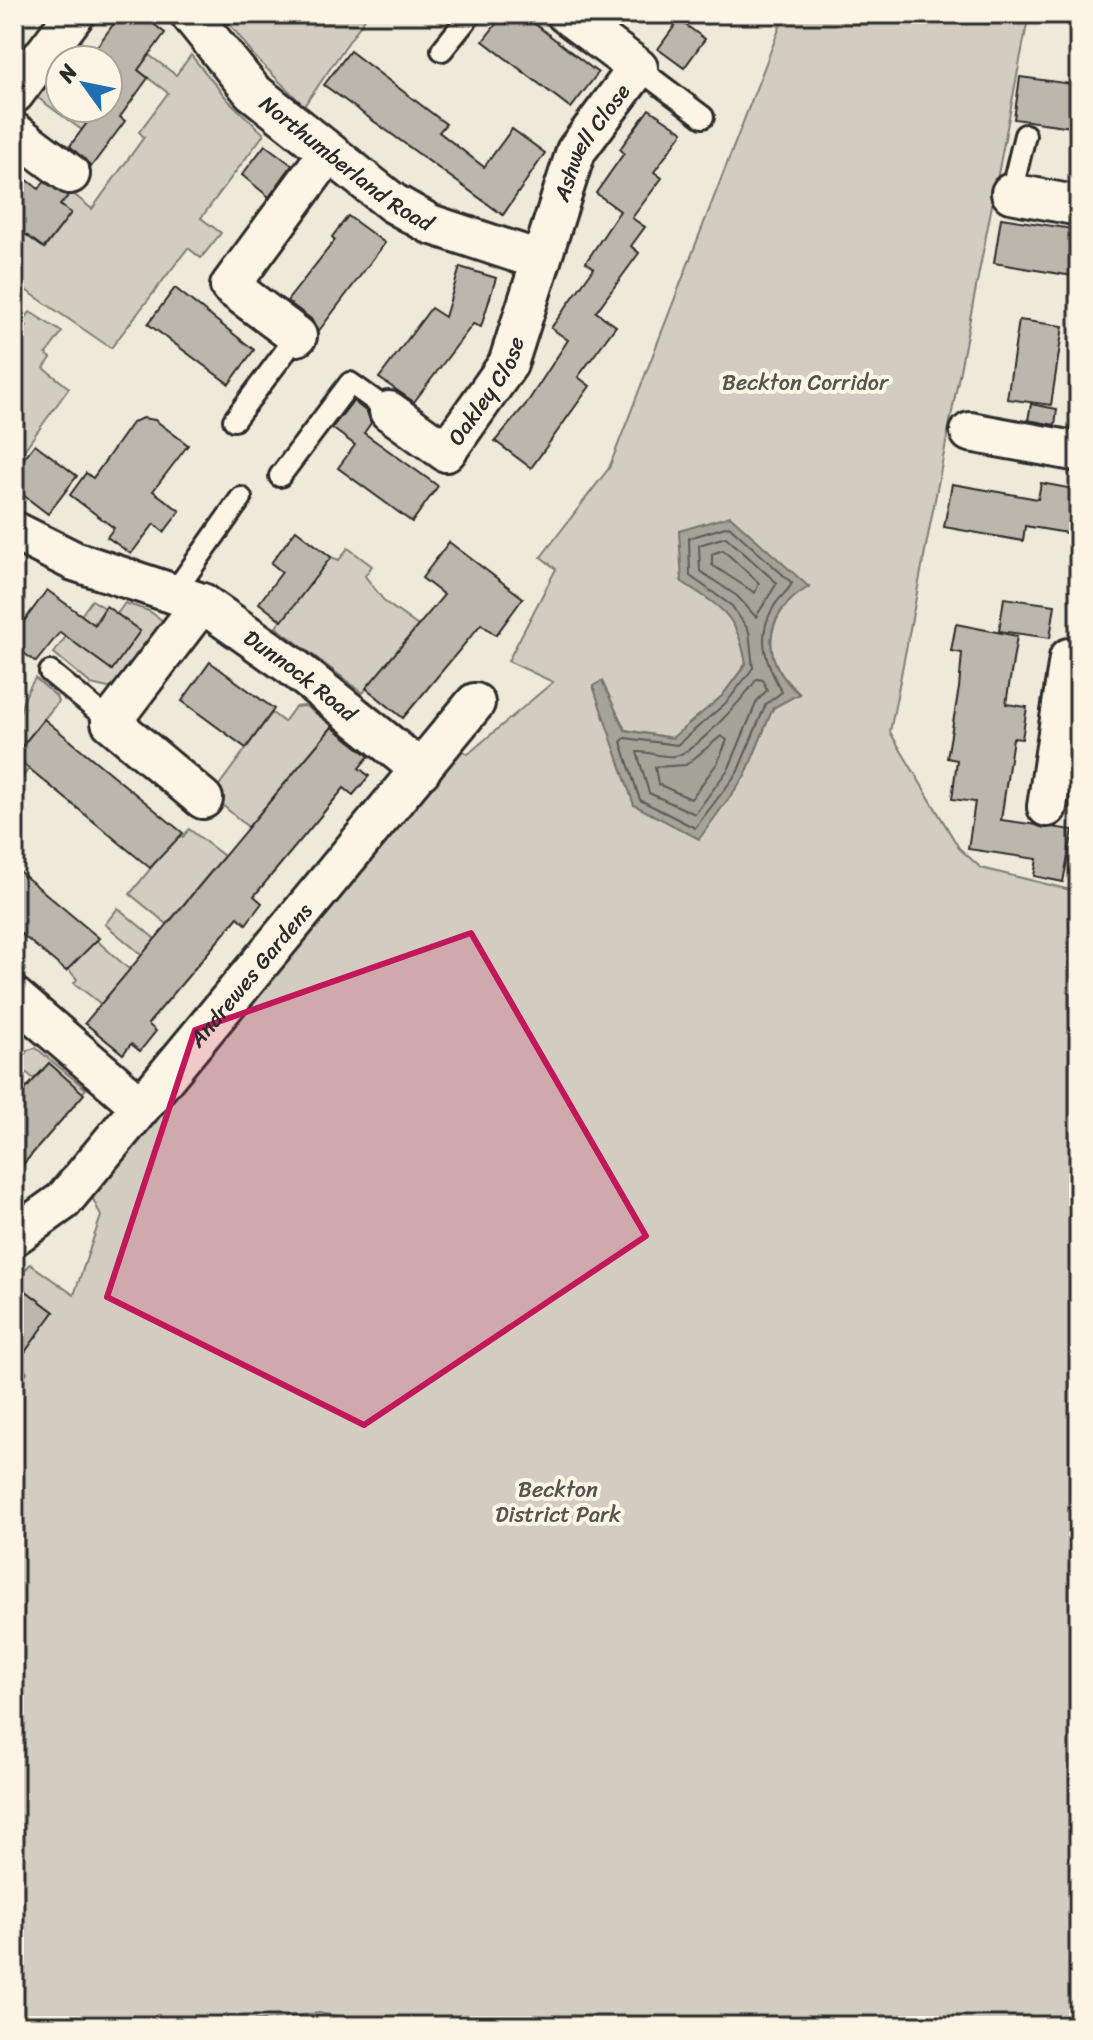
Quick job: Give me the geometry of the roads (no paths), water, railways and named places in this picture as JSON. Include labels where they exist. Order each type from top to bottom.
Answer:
[{"type":"street","points":[[14,94],[75,14]]},
{"type":"street","name":"Northumberland Road","points":[[190,14],[252,91],[393,203],[430,224],[539,260]]},
{"type":"street","name":"Ashwell Close","points":[[539,260],[576,151],[638,68],[566,14]]},
{"type":"street","points":[[14,132],[70,174]]},
{"type":"street","points":[[297,336],[230,286],[328,153]]},
{"type":"street","points":[[1011,193],[1079,206]]},
{"type":"street","name":"Oakley Close","points":[[389,411],[446,452],[508,364],[539,260]]},
{"type":"street","points":[[970,432],[1079,452]]},
{"type":"street","name":"Dunnock Road","points":[[14,531],[74,561],[187,599],[293,667],[421,770]]},
{"type":"street","points":[[187,599],[111,722],[203,799]]},
{"type":"street","points":[[1047,807],[1068,735],[1069,658]]},
{"type":"street","name":"Andrewes Gardens","points":[[14,1236],[63,1201],[475,703]]},
{"type":"street","points":[[14,997],[141,1106]]},
{"type":"lane","points":[[442,50],[471,14]]},
{"type":"lane","points":[[638,68],[703,117]]},
{"type":"lane","points":[[1011,193],[1025,135]]},
{"type":"lane","points":[[234,420],[297,336]]},
{"type":"lane","points":[[280,476],[350,383],[389,411]]},
{"type":"lane","points":[[187,599],[241,498]]},
{"type":"lane","points":[[50,672],[111,722]]},
{"type":"water","points":[[730,516],[809,587],[782,610],[771,638],[777,666],[799,694],[773,708],[745,776],[699,839],[634,805],[593,686],[602,681],[625,730],[672,738],[722,696],[746,664],[743,647],[726,614],[682,582],[679,531]]},
{"type":"park label","name":"Beckton Corridor","points":[[805,382]]},
{"type":"park label","name":"Beckton District Park","points":[[558,1502]]}]
